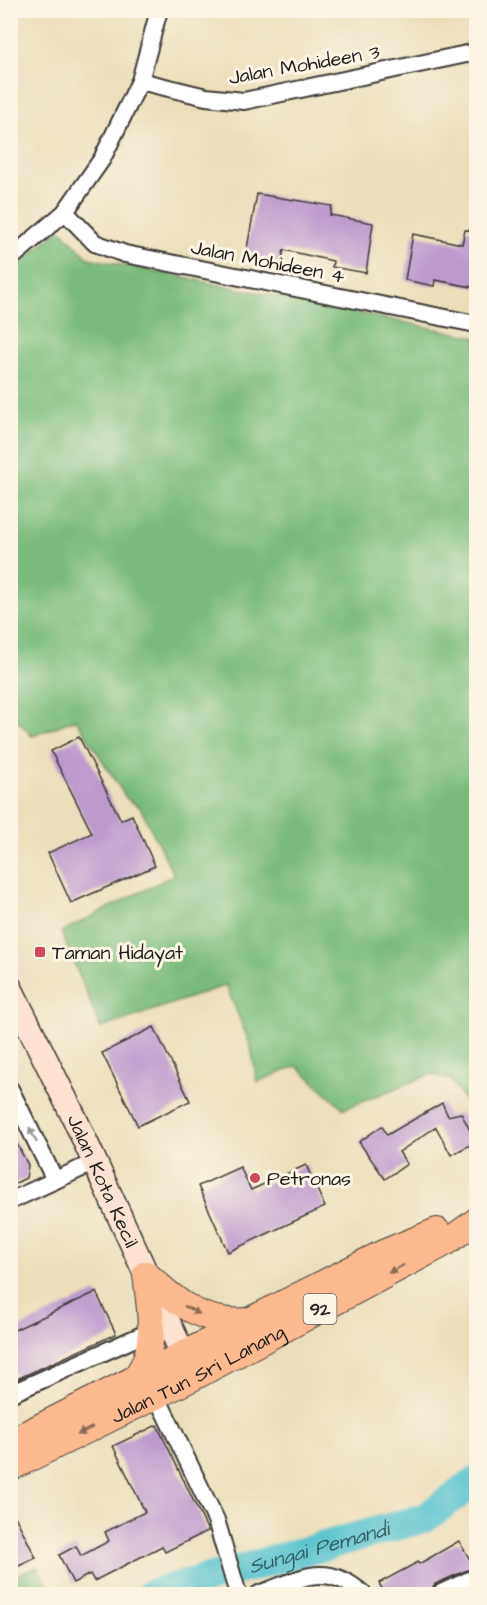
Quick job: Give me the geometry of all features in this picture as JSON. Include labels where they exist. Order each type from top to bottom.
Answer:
[{"type":"main road","name":"Jalan Tun Sri Lanang","points":[[10,1468],[156,1395],[189,1366],[254,1320],[383,1253],[477,1219]]},
{"type":"main road","name":"Jalan Tun Sri Lanang","points":[[10,1442],[130,1382],[189,1366],[447,1242],[477,1219]]},
{"type":"main road","points":[[146,1274],[179,1304],[208,1318],[228,1323],[254,1320]]},
{"type":"main road","points":[[130,1382],[144,1370],[151,1331],[146,1274]]},
{"type":"street","points":[[10,259],[65,212],[102,159],[140,81],[159,10]]},
{"type":"street","name":"Jalan Mohideen 3","points":[[140,81],[206,97],[244,101],[477,52]]},
{"type":"street","name":"Jalan Mohideen 4","points":[[65,212],[95,243],[125,254],[477,324]]},
{"type":"street","name":"Jalan Kota Kecil","points":[[10,988],[189,1366]]},
{"type":"street","points":[[10,1089],[55,1180]]},
{"type":"street","points":[[10,1201],[94,1162]]},
{"type":"street","points":[[10,1394],[151,1331]]},
{"type":"street","points":[[156,1395],[216,1520],[237,1592]]},
{"type":"street","points":[[259,1594],[306,1576],[330,1574],[347,1580],[363,1594]]},
{"type":"street","points":[[440,1594],[477,1577]]},
{"type":"green space","points":[[60,229],[88,258],[476,337],[476,1117],[451,1080],[431,1074],[344,1109],[297,1066],[257,1082],[251,1047],[226,985],[101,1028],[61,932],[174,875],[140,807],[127,799],[76,719],[32,736],[11,713],[11,272]]},
{"type":"green space","points":[[37,1567],[53,1594],[12,1594],[11,1577]]},
{"type":"building","points":[[257,194],[332,206],[330,215],[373,223],[366,273],[332,267],[333,261],[284,250],[280,267],[245,259]]},
{"type":"building","points":[[465,230],[477,231],[477,288],[435,280],[434,286],[405,280],[413,234],[462,244]]},
{"type":"building","points":[[79,737],[121,820],[132,815],[155,866],[71,903],[48,853],[92,833],[51,751]]},
{"type":"building","points":[[154,1027],[190,1101],[138,1126],[102,1053]]},
{"type":"building","points":[[442,1103],[448,1116],[461,1113],[476,1142],[451,1155],[436,1127],[399,1152],[407,1164],[385,1179],[359,1142],[382,1126],[387,1135]]},
{"type":"building","points":[[10,1131],[28,1165],[26,1178],[10,1186]]},
{"type":"building","points":[[306,1165],[325,1207],[228,1252],[198,1186],[240,1167],[251,1190]]},
{"type":"building","points":[[96,1292],[116,1334],[17,1379],[10,1365],[10,1332]]},
{"type":"building","points":[[157,1425],[208,1531],[165,1552],[162,1546],[94,1581],[90,1574],[73,1583],[59,1555],[76,1546],[81,1556],[109,1541],[105,1532],[145,1512],[113,1446]]},
{"type":"building","points":[[10,1506],[36,1558],[10,1570]]},
{"type":"building","points":[[459,1541],[474,1567],[435,1584],[429,1594],[385,1594],[379,1583]]},
{"type":"waterway","name":"Sungai Pemandi","points":[[151,1594],[425,1518],[476,1481]]},
{"type":"place","name":"Taman Hidayat","points":[[40,952]]},
{"type":"place","name":"Petronas","points":[[255,1178]]}]
